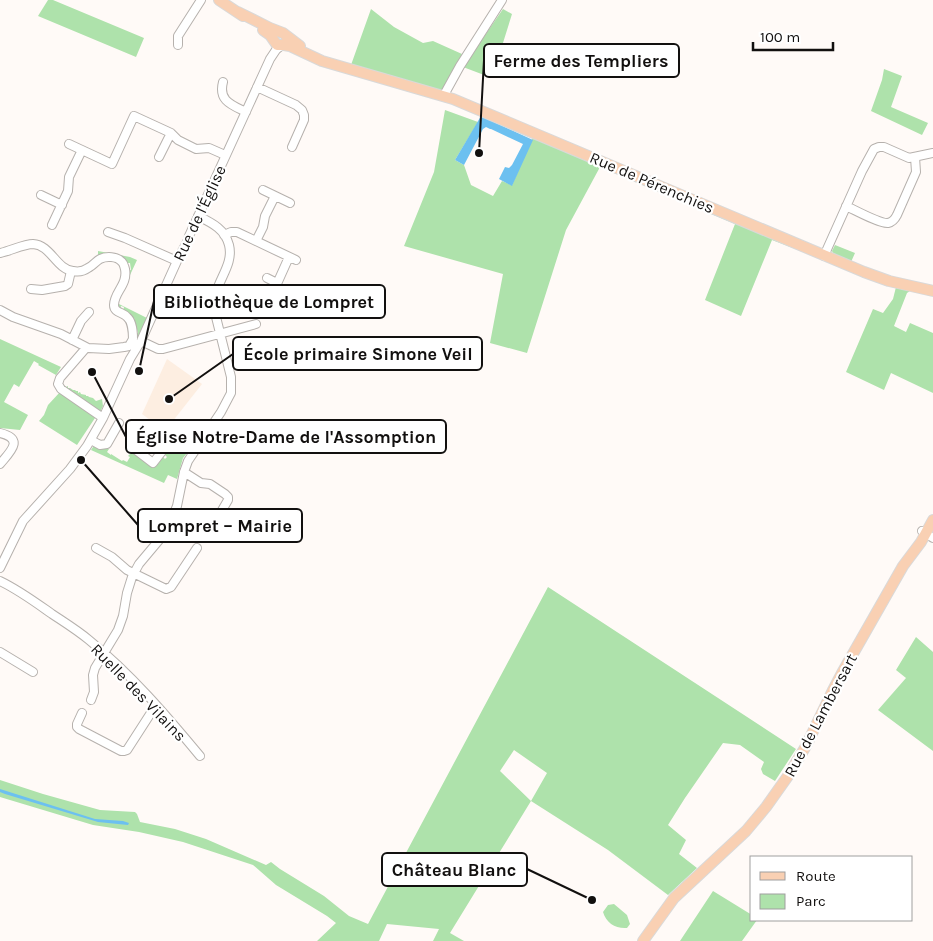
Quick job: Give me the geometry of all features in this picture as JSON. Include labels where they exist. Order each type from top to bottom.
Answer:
[{"type":"main road","name":"Rue de Pérenchies","points":[[219,0],[270,28],[280,40],[318,60],[444,96],[884,280],[933,291]]},
{"type":"main road","name":"Rue de Lambersart","points":[[927,534],[933,511]]},
{"type":"main road","name":"Rue de Lambersart","points":[[643,941],[674,898],[746,830],[777,793],[806,746],[833,690],[903,566],[927,534],[933,520]]},
{"type":"street","points":[[178,45],[178,36],[201,0]]},
{"type":"street","points":[[444,96],[502,0]]},
{"type":"street","name":"Rue de l'Église","points":[[1,565],[23,521],[70,469],[91,440],[103,418],[280,40]]},
{"type":"street","points":[[223,82],[222,90],[225,99],[246,112]]},
{"type":"street","points":[[258,87],[296,105],[302,110],[304,120],[292,147]]},
{"type":"street","points":[[69,144],[112,164],[134,116],[171,132],[178,140],[196,149],[208,147],[226,155]]},
{"type":"street","points":[[159,157],[171,132]]},
{"type":"street","points":[[824,256],[862,170],[875,148],[882,147],[906,157],[933,153]]},
{"type":"street","points":[[52,224],[69,190],[70,176],[82,150]]},
{"type":"street","points":[[846,206],[883,223],[893,221],[916,172],[915,157]]},
{"type":"street","points":[[263,190],[290,203]]},
{"type":"street","points":[[41,195],[62,205]]},
{"type":"street","points":[[256,241],[275,196]]},
{"type":"street","points":[[91,700],[94,692],[94,670],[120,626],[126,592],[134,573],[171,521],[179,499],[188,461],[224,409],[231,393],[231,377],[214,304],[216,289],[228,264],[230,255],[228,244],[224,235],[213,224],[198,216]]},
{"type":"street","points":[[108,232],[177,261]]},
{"type":"street","points":[[224,235],[236,232],[292,258],[276,285],[267,278]]},
{"type":"street","points":[[0,253],[27,245],[37,245],[44,248],[63,267],[78,272],[85,270],[100,259],[115,258],[121,261],[126,278],[114,301],[114,307],[128,318],[132,332],[138,341],[160,349],[256,324]]},
{"type":"street","points":[[31,289],[42,290],[65,286],[68,284],[71,271]]},
{"type":"street","points":[[0,310],[13,317],[56,332],[86,348],[109,349],[124,347],[138,341]]},
{"type":"street","points":[[72,340],[89,312]]},
{"type":"street","points":[[86,348],[58,380],[58,384],[59,388],[103,418]]},
{"type":"street","points":[[91,440],[100,445],[107,444],[119,423]]},
{"type":"street","points":[[0,433],[9,436],[14,444],[12,450],[0,464]]},
{"type":"street","points":[[167,445],[197,439],[201,441]]},
{"type":"street","points":[[184,472],[199,482],[210,484],[227,495],[228,500],[221,512]]},
{"type":"street","points":[[96,548],[112,557],[126,569],[165,589],[169,588],[197,548]]},
{"type":"street","name":"Ruelle des Vilains","points":[[0,581],[20,592],[104,652],[170,720],[200,756]]},
{"type":"street","points":[[0,652],[33,672]]},
{"type":"street","points":[[82,713],[77,724],[78,728],[124,751],[127,750],[156,705]]},
{"type":"shaded area","points":[[167,359],[202,384],[165,431],[142,414]]},
{"type":"green space","points":[[48,0],[53,0],[144,38],[136,57],[38,16]]},
{"type":"green space","points":[[371,9],[394,27],[423,43],[433,41],[462,54],[438,100],[369,80],[372,71],[351,65]]},
{"type":"green space","points":[[503,9],[512,14],[492,78],[463,67]]},
{"type":"green space","points":[[884,69],[902,76],[891,107],[928,123],[922,135],[871,111]]},
{"type":"green space","points":[[445,110],[478,122],[455,160],[464,165],[471,185],[493,196],[502,181],[512,185],[533,137],[600,167],[566,230],[527,353],[490,343],[503,274],[404,246],[434,172]]},
{"type":"green space","points":[[615,162],[814,256],[772,240],[741,316],[705,300],[735,224],[612,172]]},
{"type":"green space","points":[[835,245],[855,253],[851,262],[834,255],[832,251]]},
{"type":"green space","points":[[98,251],[137,260],[117,303],[147,318],[138,337],[135,334],[138,333],[134,318],[131,318],[129,313],[123,310],[124,307],[121,306],[120,309],[116,305],[128,271],[131,270],[130,263],[98,256]]},
{"type":"green space","points":[[896,287],[910,291],[907,293],[894,326],[906,332],[910,323],[933,333],[933,393],[891,373],[884,390],[846,372],[873,309],[883,313],[893,299]]},
{"type":"green space","points":[[0,339],[61,367],[56,375],[34,361],[19,387],[14,384],[4,402],[28,415],[20,430],[0,428]]},
{"type":"green space","points":[[62,385],[96,401],[102,399],[103,406],[100,412]]},
{"type":"green space","points":[[60,392],[95,418],[77,445],[39,421],[48,405]]},
{"type":"green space","points":[[191,444],[192,447],[183,458],[177,479],[168,475],[164,483],[91,450],[93,447],[108,445],[107,448],[109,449],[107,452],[122,461],[127,462],[130,457],[128,456],[134,454],[150,465],[158,464],[163,457],[165,459],[169,447]]},
{"type":"green space","points":[[548,587],[796,749],[775,781],[763,774],[761,769],[764,762],[740,745],[723,743],[668,825],[686,840],[679,854],[697,868],[668,895],[608,850],[531,801],[450,933],[464,941],[433,941],[439,929],[387,924],[379,941],[317,941],[336,923],[276,885],[253,865],[183,842],[139,832],[93,825],[0,797],[0,780],[100,810],[135,812],[140,822],[175,829],[206,839],[266,865],[271,862],[324,896],[349,916],[368,924]],"holes":[[[514,750],[547,773],[531,801],[500,771]]]},
{"type":"green space","points":[[916,637],[933,652],[933,751],[878,710],[906,678],[896,670]]},
{"type":"green space","points":[[713,891],[750,914],[750,921],[756,921],[742,941],[680,941]]},
{"type":"green space","points":[[614,904],[627,915],[630,924],[627,928],[612,925],[604,916],[603,912],[608,905]]},
{"type":"water","points":[[481,116],[533,140],[512,186],[499,179],[505,167],[509,168],[512,165],[523,144],[491,129],[486,127],[483,129],[464,165],[455,160]]},
{"type":"water","points":[[0,789],[95,819],[129,823],[128,825],[98,822],[5,794],[0,792]]},
{"type":"place","name":"Ferme des Templiers","points":[[479,153]]},
{"type":"place","name":"Bibliothèque de Lompret","points":[[139,371]]},
{"type":"place","name":"Église Notre-Dame de l'Assomption","points":[[92,372]]},
{"type":"place","name":"École primaire Simone Veil","points":[[169,399]]},
{"type":"place","name":"Lompret – Mairie","points":[[81,460]]},
{"type":"place","name":"Château Blanc","points":[[592,900]]}]
